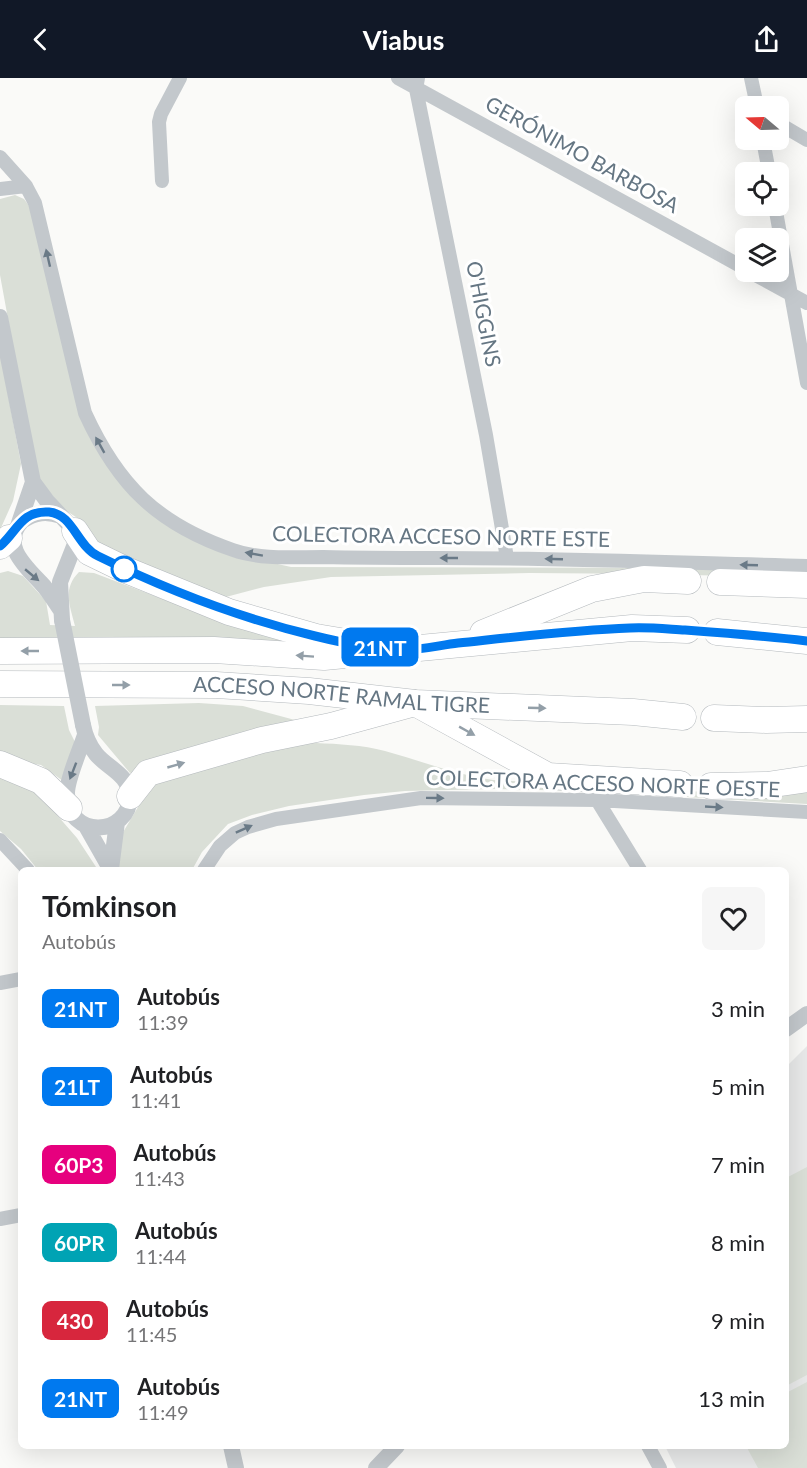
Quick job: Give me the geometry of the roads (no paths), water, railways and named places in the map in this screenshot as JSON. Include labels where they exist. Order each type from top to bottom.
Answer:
[{"type":"highway","points":[[68,524],[89,552],[126,570],[229,612],[316,637],[405,650]]},
{"type":"highway","points":[[458,643],[592,589],[644,579],[688,581]]},
{"type":"highway","points":[[720,582],[807,585]]},
{"type":"highway","name":"ACCESO NORTE RAMAL TIGRE","points":[[0,651],[214,650],[324,657],[632,628],[687,630]]},
{"type":"highway","points":[[717,632],[807,641]]},
{"type":"highway","name":"ACCESO NORTE RAMAL TIGRE","points":[[0,684],[216,685],[309,691],[415,703],[633,712],[683,717]]},
{"type":"highway","points":[[130,796],[148,773],[262,740],[331,726],[415,703],[548,776],[680,784]]},
{"type":"highway","points":[[714,718],[807,719]]},
{"type":"highway","points":[[0,764],[41,781],[78,817]]},
{"type":"highway","points":[[711,786],[766,784],[807,779]]},
{"type":"street","points":[[162,181],[159,122],[180,78]]},
{"type":"street","name":"GERÓNIMO BARBOSA","points":[[398,78],[417,83],[735,263]]},
{"type":"street","points":[[751,78],[755,96]]},
{"type":"street","name":"O'HIGGINS","points":[[417,83],[486,435],[507,558]]},
{"type":"street","points":[[789,129],[807,140]]},
{"type":"street","name":"COLECTORA ACCESO NORTE ESTE","points":[[0,157],[26,186],[34,203],[85,413],[99,444],[116,470],[158,513],[198,535],[235,550],[274,557],[507,558],[807,567]]},
{"type":"street","points":[[0,189],[26,186]]},
{"type":"street","points":[[777,216],[807,383]]},
{"type":"street","points":[[769,282],[807,303]]},
{"type":"street","points":[[0,317],[33,482],[68,524],[75,544],[60,582],[61,614],[84,730],[96,755],[116,769],[126,783],[130,796],[126,809],[117,822],[111,867]]},
{"type":"street","points":[[33,482],[9,536],[14,558],[41,583],[61,614]]},
{"type":"street","points":[[9,536],[29,516],[39,513],[51,512],[68,524]]},
{"type":"street","points":[[84,730],[67,792],[78,817],[109,867]]},
{"type":"street","name":"COLECTORA ACCESO NORTE OESTE","points":[[206,867],[220,846],[235,833],[248,826],[276,819],[421,798],[597,800],[807,812]]},
{"type":"street","points":[[597,800],[638,867]]},
{"type":"street","points":[[78,817],[96,829],[105,828],[117,822]]},
{"type":"street","points":[[0,840],[25,867]]},
{"type":"street","points":[[0,983],[18,980]]},
{"type":"street","points":[[789,1027],[807,1014]]},
{"type":"street","points":[[0,1220],[18,1216]]},
{"type":"street","points":[[232,1449],[236,1468]]},
{"type":"street","points":[[376,1468],[394,1449]]},
{"type":"street","points":[[650,1449],[660,1468]]}]
